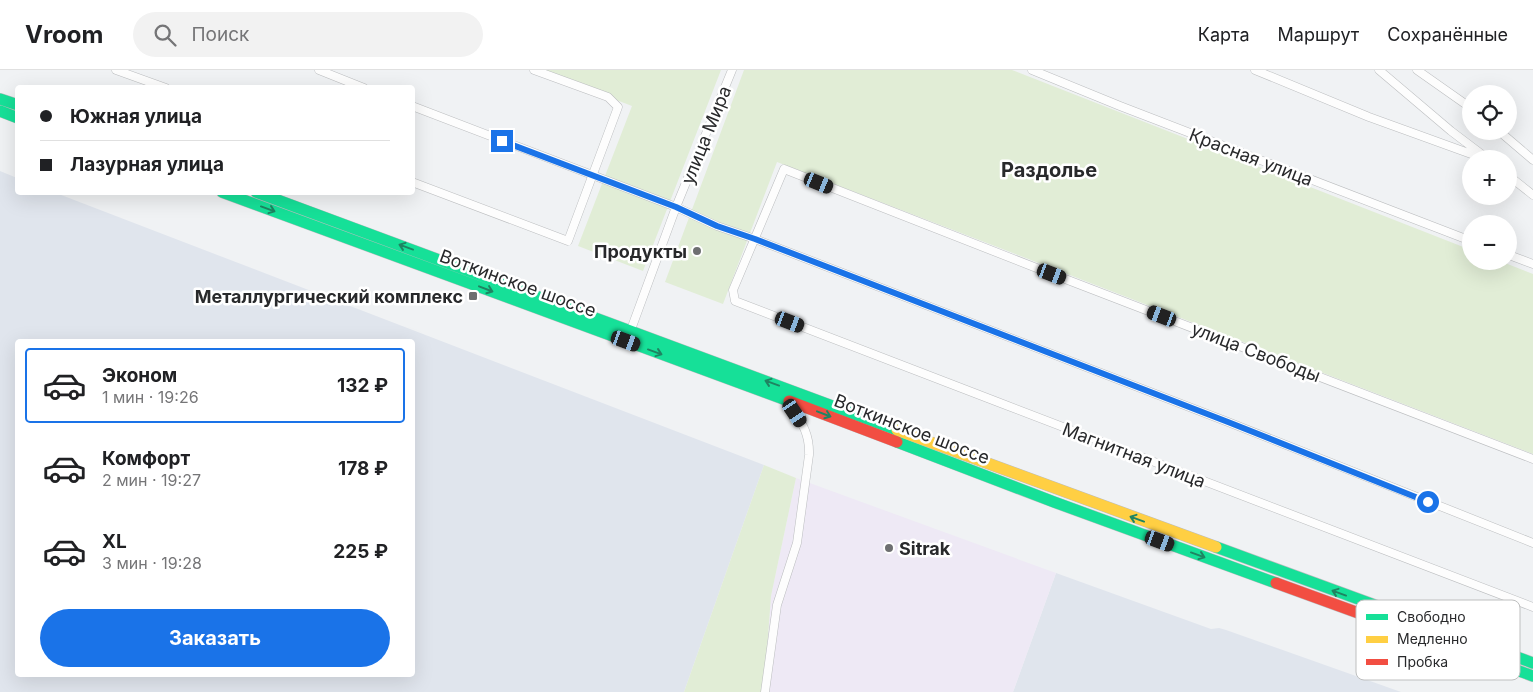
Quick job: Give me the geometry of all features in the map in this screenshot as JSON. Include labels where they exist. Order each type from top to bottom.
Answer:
[{"type":"main road","points":[[0,99],[15,104]]},
{"type":"main road","points":[[0,111],[15,117]]},
{"type":"main road","name":"Воткинское шоссе","points":[[230,195],[1022,476],[1361,600]]},
{"type":"main road","name":"Воткинское шоссе","points":[[264,195],[1063,506],[1356,612]]},
{"type":"main road","name":"Воткинское шоссе","points":[[1520,658],[1533,663]]},
{"type":"main road","name":"Воткинское шоссе","points":[[1520,671],[1533,676]]},
{"type":"street","points":[[116,70],[158,85]]},
{"type":"street","points":[[319,70],[356,85]]},
{"type":"street","points":[[415,183],[568,241],[618,107],[608,97],[534,70]]},
{"type":"street","name":"улица Мира","points":[[628,336],[676,207],[732,70]]},
{"type":"street","name":"Красная улица","points":[[1032,70],[1248,156],[1462,238]]},
{"type":"street","points":[[1254,70],[1369,117],[1462,150]]},
{"type":"street","points":[[1379,70],[1475,150]]},
{"type":"street","points":[[1417,70],[1462,102]]},
{"type":"street","points":[[415,107],[676,207],[717,226],[1219,418],[1533,543]]},
{"type":"street","points":[[1510,140],[1533,160]]},
{"type":"street","name":"улица Свободы","points":[[755,239],[784,169],[1533,459]]},
{"type":"street","points":[[1517,182],[1533,195]]},
{"type":"street","name":"Магнитная улица","points":[[755,239],[733,290],[735,301],[1515,600]]},
{"type":"street","points":[[1517,258],[1533,264]]},
{"type":"street","points":[[765,692],[776,605],[797,542],[810,442],[804,426],[787,400]]},
{"type":"street","name":"Магнитная улица","points":[[1520,602],[1533,607]]},
{"type":"shaded area","points":[[0,171],[15,177],[15,195],[61,195],[764,465],[684,692],[0,692]]},
{"type":"shaded area","points":[[796,478],[1056,573],[1013,692],[764,692],[771,596]]},
{"type":"shaded area","points":[[1056,573],[1211,629],[1219,628],[1226,630],[1356,676],[1356,680],[1367,680],[1401,692],[1013,692]]},
{"type":"green space","points":[[538,70],[721,70],[643,271],[578,246],[632,106]]},
{"type":"green space","points":[[744,70],[1012,70],[1462,246],[1462,270],[1517,270],[1517,268],[1533,274],[1533,454],[777,162],[723,304],[665,282]]},
{"type":"green space","points":[[764,465],[796,478],[771,596],[764,692],[684,692]]},
{"type":"traffic: fast","points":[[0,99],[15,104]]},
{"type":"traffic: fast","points":[[0,111],[15,117]]},
{"type":"traffic: fast","points":[[230,195],[789,401]]},
{"type":"traffic: fast","points":[[264,195],[897,430]]},
{"type":"traffic: fast","points":[[897,442],[1276,583]]},
{"type":"traffic: fast","points":[[1216,547],[1361,600]]},
{"type":"traffic: fast","points":[[1520,658],[1533,663]]},
{"type":"traffic: fast","points":[[1520,671],[1533,676]]},
{"type":"traffic: slow","points":[[897,430],[1216,547]]},
{"type":"traffic: jam","points":[[789,401],[897,442]]},
{"type":"traffic: jam","points":[[1276,583],[1356,612]]},
{"type":"place","name":"Продукты","points":[[697,251]]},
{"type":"place","name":"Металлургический комплекс","points":[[473,296]]},
{"type":"place","name":"Sitrak","points":[[889,548]]},
{"type":"district","name":"Раздолье","points":[[1049,170]]},
{"type":"route","points":[[502,141],[676,207],[717,226],[1228,422],[1428,502]]}]
